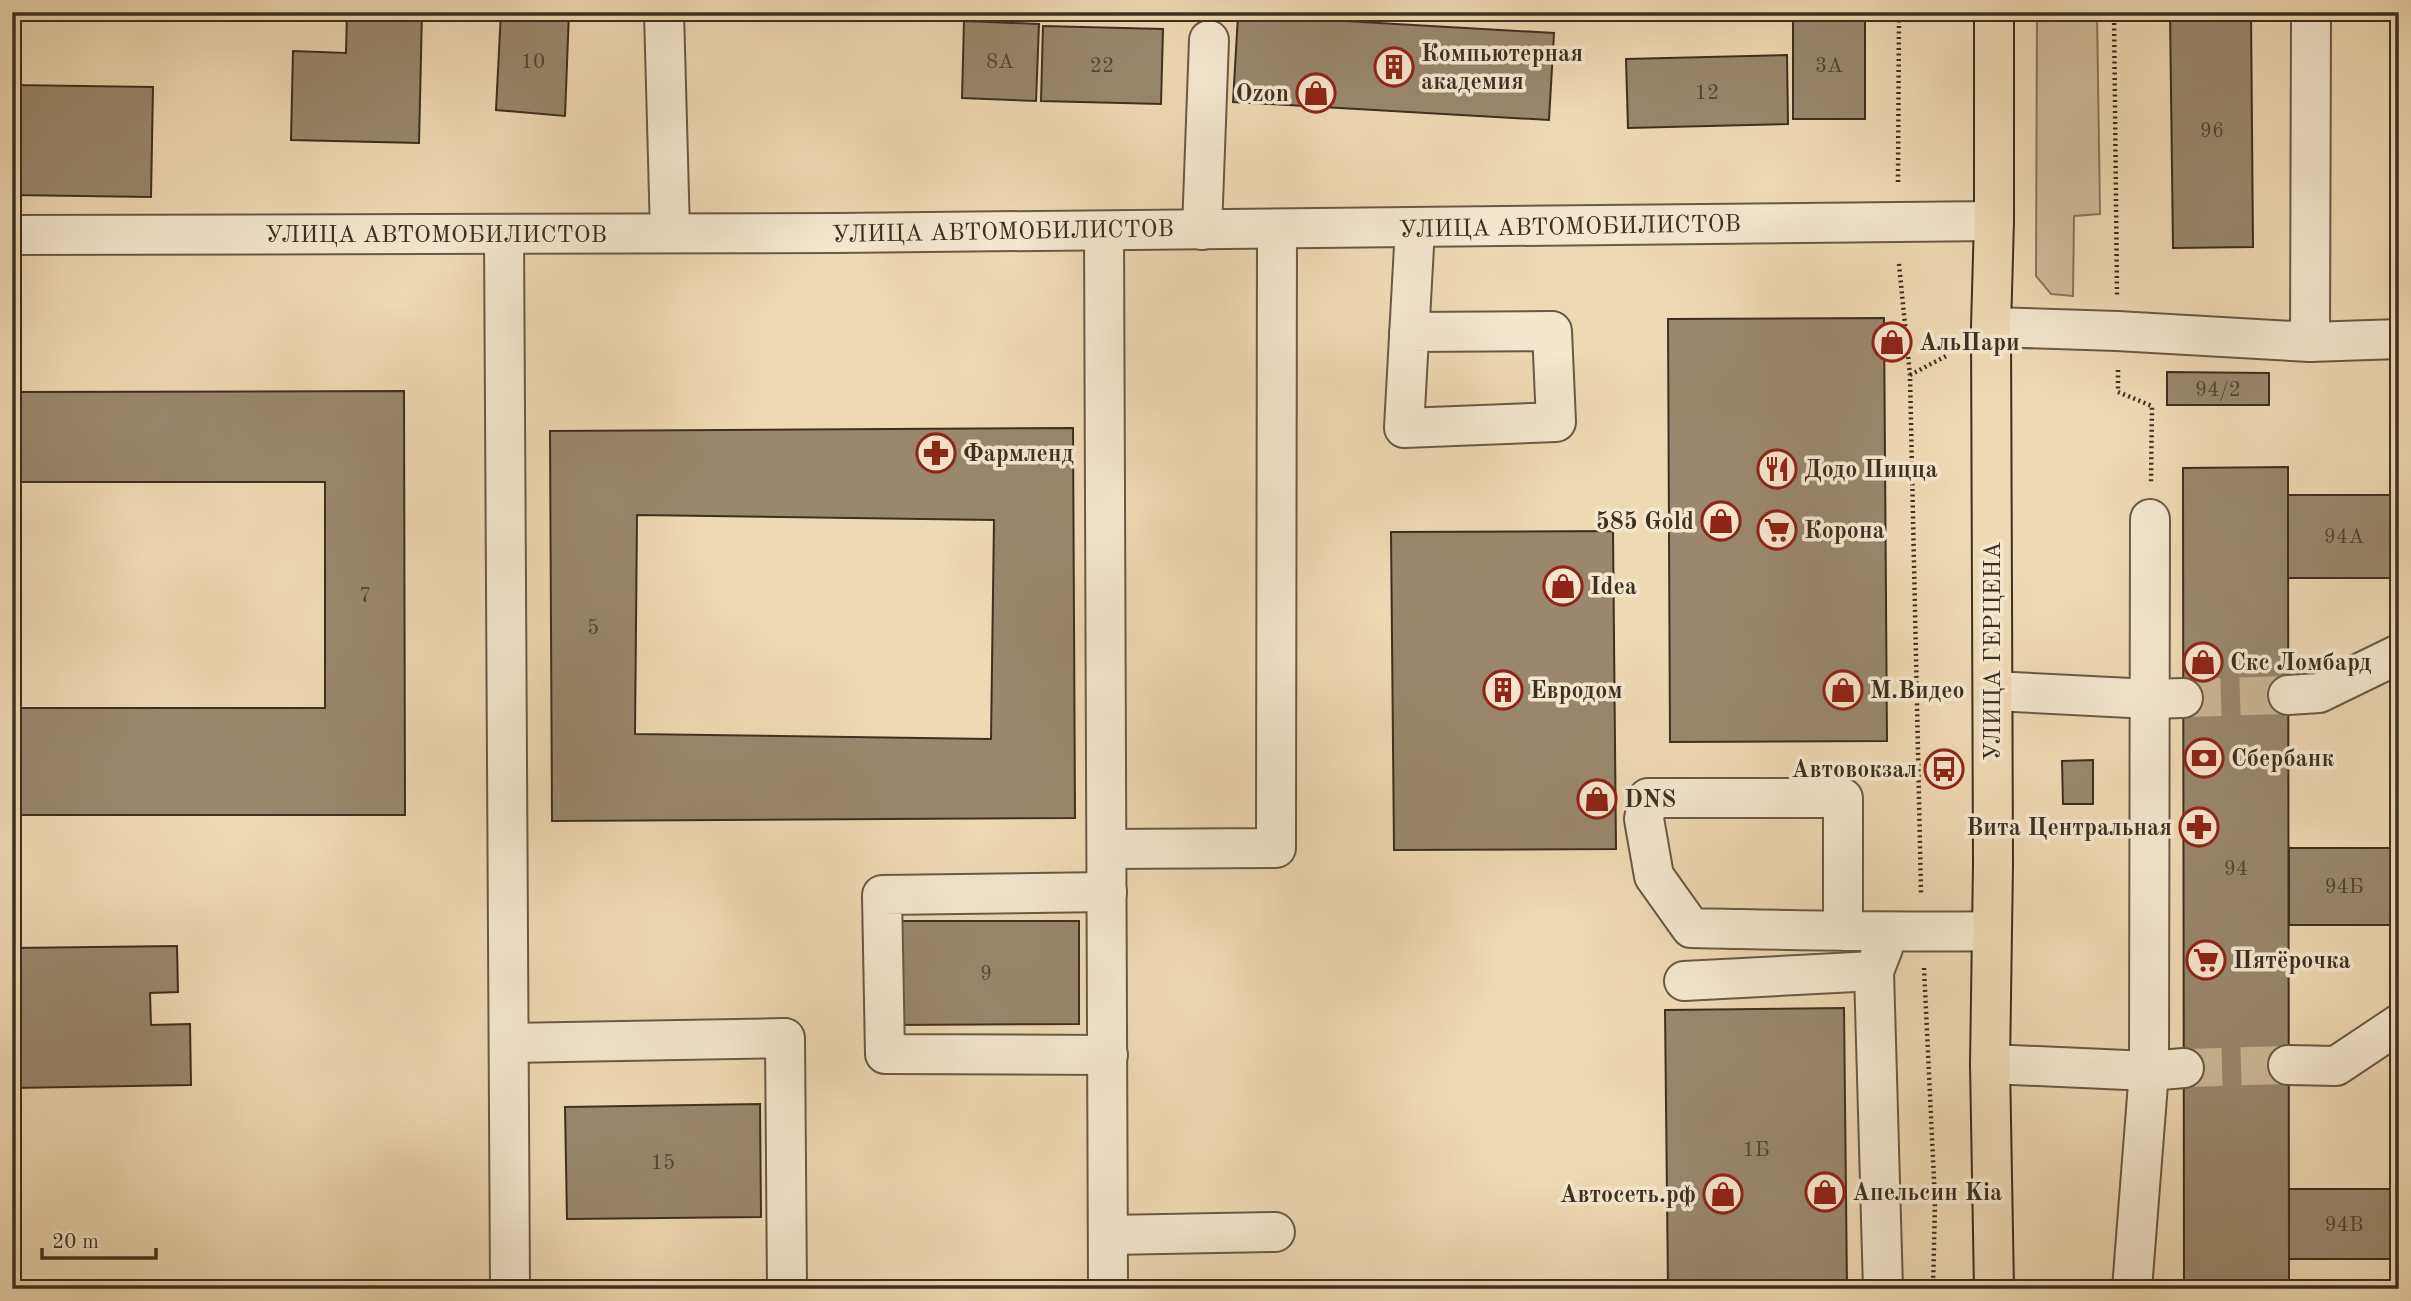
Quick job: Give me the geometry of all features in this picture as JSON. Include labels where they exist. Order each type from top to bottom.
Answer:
[{"type":"main road","name":"УЛИЦА ГЕРЦЕНА","points":[[1994,12],[1990,1064],[1994,1289]]},
{"type":"street","points":[[664,12],[670,233]]},
{"type":"street","points":[[2310,342],[2311,12]]},
{"type":"street","points":[[1202,230],[1209,40]]},
{"type":"street","name":"УЛИЦА АВТОМОБИЛИСТОВ","points":[[12,234],[1104,231],[1994,220]]},
{"type":"street","points":[[1409,332],[1415,228]]},
{"type":"street","points":[[1107,849],[1276,849],[1277,229]]},
{"type":"street","points":[[1104,231],[1108,1289]]},
{"type":"street","points":[[505,234],[510,1289]]},
{"type":"street","points":[[1992,327],[2310,342],[2399,340]]},
{"type":"street","points":[[2132,1289],[2166,1070],[2167,699],[2150,519]]},
{"type":"street","points":[[2288,695],[2319,693],[2399,654]]},
{"type":"street","points":[[1993,691],[2167,699]]},
{"type":"street","points":[[1843,931],[1843,798],[1648,798],[1644,819],[1654,876],[1691,928],[1843,931],[1906,932],[1991,931]]},
{"type":"street","points":[[1107,892],[882,895],[885,1054],[1108,1055]]},
{"type":"street","points":[[1883,1289],[1874,971],[1906,932]]},
{"type":"street","points":[[1684,981],[1874,971]]},
{"type":"street","points":[[2288,1065],[2336,1066],[2399,1024]]},
{"type":"street","points":[[509,1043],[785,1038],[787,1289]]},
{"type":"street","points":[[1990,1064],[2166,1070]]},
{"type":"street","points":[[1109,1234],[1275,1232]]},
{"type":"path","points":[[1898,182],[1899,12]]},
{"type":"path","points":[[2114,12],[2118,392],[2152,406],[2150,519]]},
{"type":"path","points":[[1899,264],[1910,375],[1906,932],[1935,1201],[1933,1289]]},
{"type":"path","points":[[1910,375],[1948,355]]},
{"type":"shaded area","points":[[2037,12],[2097,12],[2100,214],[2074,216],[2073,296],[2051,294],[2036,276]]},
{"type":"building","points":[[347,12],[422,12],[419,143],[291,140],[293,51],[346,53]]},
{"type":"building","points":[[501,12],[569,12],[565,116],[496,110]]},
{"type":"building","points":[[1793,12],[1865,12],[1865,119],[1793,119]]},
{"type":"building","points":[[2170,12],[2251,12],[2253,247],[2173,248]]},
{"type":"building","name":"Компьютерная академия","points":[[1238,15],[1554,33],[1549,120],[1233,102]]},
{"type":"building","points":[[964,21],[1039,24],[1036,101],[962,98]]},
{"type":"building","points":[[1043,26],[1163,29],[1161,104],[1041,101]]},
{"type":"building","points":[[1787,55],[1788,124],[1628,128],[1626,59]]},
{"type":"building","points":[[12,85],[153,87],[151,197],[12,195]]},
{"type":"building","name":"Корона","points":[[1884,318],[1887,741],[1670,742],[1668,319]]},
{"type":"building","points":[[2167,372],[2269,373],[2269,405],[2167,405]]},
{"type":"building","points":[[404,391],[405,815],[12,815],[12,708],[325,708],[325,482],[12,482],[12,392]]},
{"type":"building","points":[[1073,428],[1075,818],[552,821],[550,431]],"holes":[[[637,515],[994,520],[991,739],[635,734]]]},
{"type":"building","points":[[2288,467],[2289,1288],[2184,1288],[2183,468]]},
{"type":"building","points":[[2288,495],[2399,495],[2399,578],[2288,578]]},
{"type":"building","name":"Евродом","points":[[1613,531],[1616,849],[1394,850],[1391,532]]},
{"type":"building","points":[[2093,760],[2093,804],[2063,804],[2062,761]]},
{"type":"building","points":[[2289,848],[2399,848],[2399,925],[2289,925]]},
{"type":"building","points":[[894,921],[1079,921],[1079,1024],[894,1025]]},
{"type":"building","points":[[177,946],[178,992],[150,993],[151,1025],[190,1024],[191,1085],[12,1088],[12,948]]},
{"type":"building","points":[[1844,1008],[1847,1289],[1668,1289],[1665,1010]]},
{"type":"building","points":[[760,1104],[761,1217],[567,1219],[565,1107]]},
{"type":"building","points":[[2289,1189],[2399,1189],[2399,1259],[2289,1259]]},
{"type":"tunnel","points":[[2183,698],[2288,695]]},
{"type":"tunnel","points":[[2184,1068],[2288,1065]]},
{"type":"place","name":"Компьютерная академия","points":[[1394,67]]},
{"type":"place","name":"Ozon","points":[[1316,93]]},
{"type":"place","name":"АльПари","points":[[1892,342]]},
{"type":"place","name":"Фармленд","points":[[936,453]]},
{"type":"place","name":"Додо Пицца","points":[[1777,469]]},
{"type":"place","name":"585 Gold","points":[[1721,521]]},
{"type":"place","name":"Корона","points":[[1777,530]]},
{"type":"place","name":"Idea","points":[[1563,586]]},
{"type":"place","name":"Скс Ломбард","points":[[2203,662]]},
{"type":"place","name":"Евродом","points":[[1503,690]]},
{"type":"place","name":"М.Видео","points":[[1843,690]]},
{"type":"place","name":"Сбербанк","points":[[2204,758]]},
{"type":"place","name":"Автовокзал","points":[[1944,769]]},
{"type":"place","name":"DNS","points":[[1597,799]]},
{"type":"place","name":"Вита Центральная","points":[[2199,827]]},
{"type":"place","name":"Пятёрочка","points":[[2206,960]]},
{"type":"place","name":"Апельсин Kia","points":[[1825,1192]]},
{"type":"place","name":"Автосеть.рф","points":[[1723,1194]]}]
